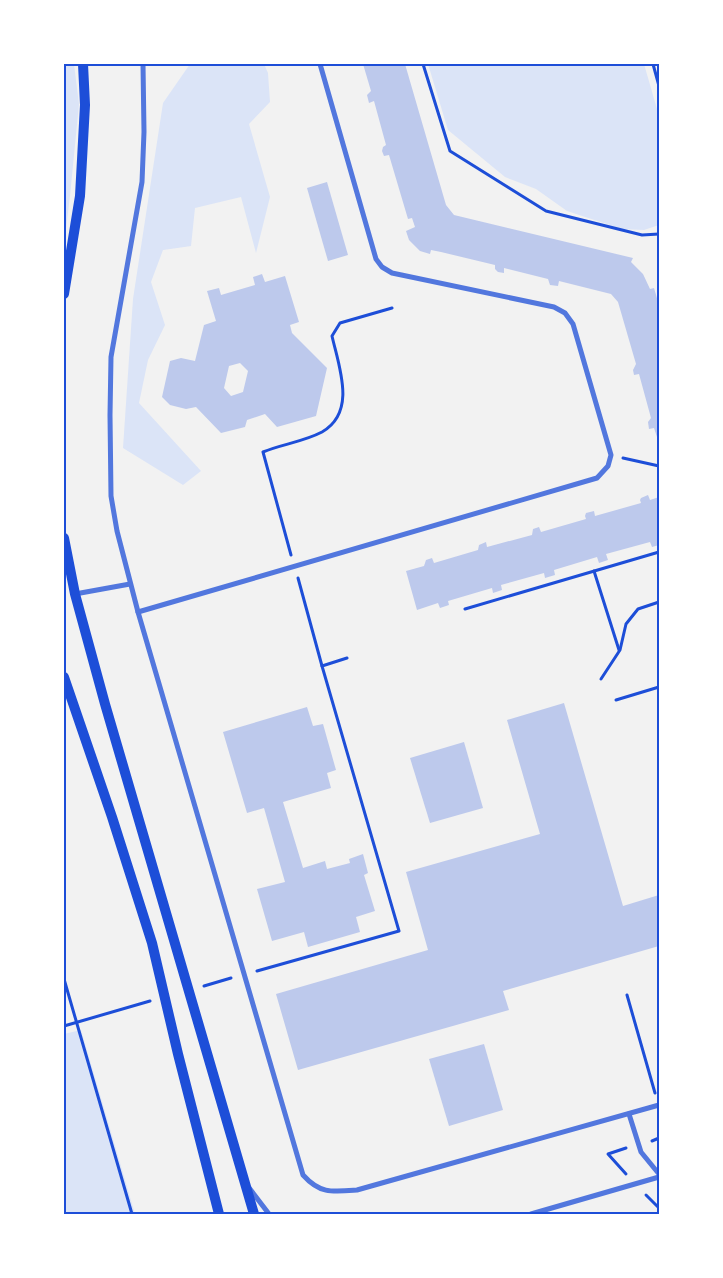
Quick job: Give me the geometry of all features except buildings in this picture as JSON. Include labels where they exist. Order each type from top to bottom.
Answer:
[{"type":"main road","points":[[64,294],[80,196],[86,105],[83,64]]},
{"type":"main road","points":[[64,538],[75,594],[105,704],[254,1214]]},
{"type":"main road","points":[[64,677],[112,817],[152,943],[219,1214]]},
{"type":"street","points":[[143,64],[144,132],[142,182],[111,357],[112,496],[117,531],[138,612],[303,1175],[313,1186],[335,1192],[356,1190],[659,1105]]},
{"type":"street","points":[[138,612],[597,478],[608,466],[611,455],[573,324],[565,313],[554,308],[392,273],[382,267],[376,259],[320,64]]},
{"type":"street","points":[[75,594],[130,584]]},
{"type":"street","points":[[532,1214],[659,1175],[641,1152],[629,1114]]},
{"type":"street","points":[[245,1182],[269,1214]]},
{"type":"path","points":[[423,64],[450,151],[546,211],[642,235],[659,234]]},
{"type":"path","points":[[653,64],[659,86]]},
{"type":"path","points":[[189,990],[399,931],[322,666],[263,452],[322,431],[334,422],[342,411],[343,386],[332,336],[340,323],[392,308]]},
{"type":"path","points":[[611,455],[659,466]]},
{"type":"path","points":[[465,609],[659,552]]},
{"type":"path","points":[[594,571],[620,650]]},
{"type":"path","points":[[602,679],[620,650],[626,624],[638,609],[659,602]]},
{"type":"path","points":[[322,666],[347,658]]},
{"type":"path","points":[[616,700],[659,686]]},
{"type":"path","points":[[64,979],[132,1214]]},
{"type":"path","points":[[627,995],[659,1105]]},
{"type":"path","points":[[64,1026],[165,997]]},
{"type":"shaded area","points":[[74,64],[79,104],[64,245],[64,68],[67,65]]},
{"type":"shaded area","points":[[190,64],[264,64],[268,73],[270,102],[249,124],[270,197],[256,253],[241,197],[195,208],[191,246],[163,250],[151,282],[165,325],[148,360],[139,403],[201,471],[183,485],[123,448],[133,299],[163,103]]},
{"type":"shaded area","points":[[428,64],[644,64],[659,116],[659,225],[644,230],[622,229],[567,211],[536,189],[505,177],[448,130]]},
{"type":"shaded area","points":[[81,1030],[135,1214],[64,1214],[64,1034]]}]
